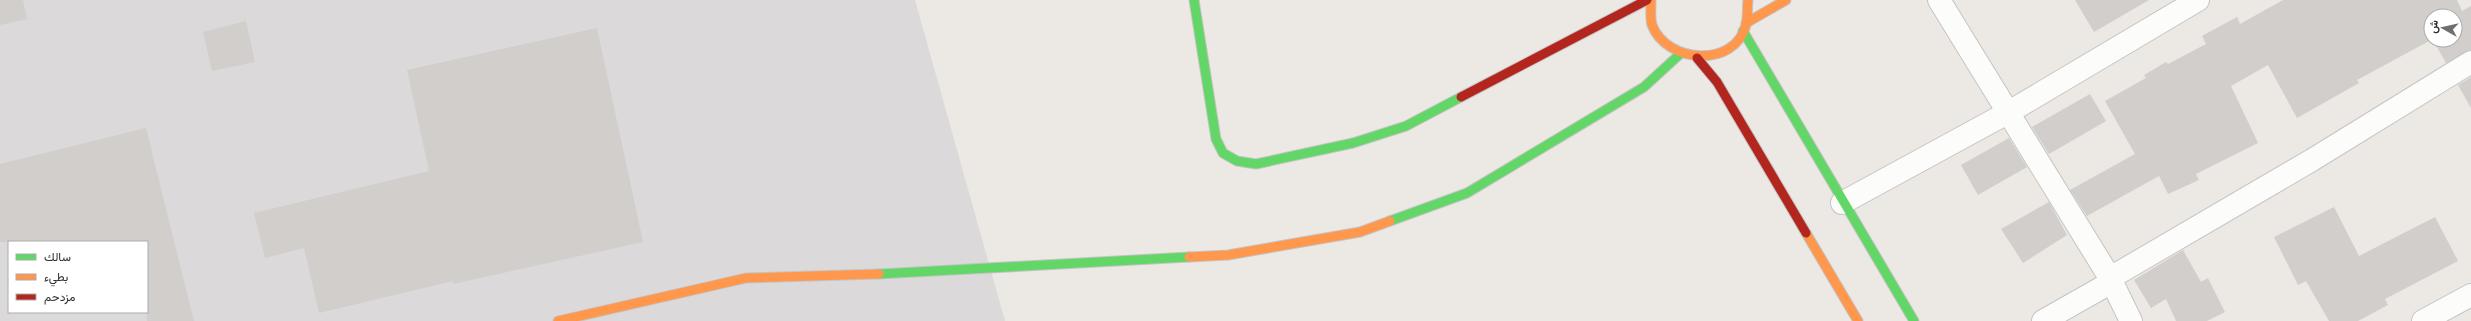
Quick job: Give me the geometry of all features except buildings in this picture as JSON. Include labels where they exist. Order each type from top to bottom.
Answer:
[{"type":"street","points":[[1194,0],[1216,139],[1223,153],[1237,161],[1256,164],[1353,143],[1406,126],[1647,0]]},
{"type":"street","points":[[1651,0],[1651,19],[1656,32],[1666,45],[1680,54],[1697,58],[1711,56],[1724,51],[1734,43],[1744,27],[1748,0]]},
{"type":"street","points":[[1744,27],[1786,0]]},
{"type":"street","points":[[1939,0],[2009,112],[2110,281],[2131,321]]},
{"type":"street","points":[[1842,203],[2009,112],[2198,0]]},
{"type":"street","points":[[1610,18],[1625,23]]},
{"type":"street","points":[[1642,27],[1656,32]]},
{"type":"street","points":[[1744,27],[1842,203],[1914,321]]},
{"type":"street","points":[[558,321],[746,278],[887,274],[1228,255],[1360,232],[1467,193],[1644,87],[1680,54]]},
{"type":"street","points":[[1697,58],[1717,82],[1858,321]]},
{"type":"street","points":[[2044,321],[2471,62]]},
{"type":"street","points":[[2423,321],[2471,295]]},
{"type":"shaded area","points":[[0,0],[915,0],[1005,321],[0,321]]},
{"type":"traffic: fast","points":[[1194,0],[1216,139],[1223,153],[1237,161],[1256,164],[1353,143],[1406,126],[1461,97]]},
{"type":"traffic: fast","points":[[1743,31],[1914,321]]},
{"type":"traffic: fast","points":[[1390,221],[1467,193],[1644,87],[1680,54]]},
{"type":"traffic: fast","points":[[879,274],[1189,257]]},
{"type":"traffic: slow","points":[[1651,0],[1652,25],[1660,38],[1671,48],[1700,56],[1715,54],[1729,49],[1739,39],[1746,25],[1748,0]]},
{"type":"traffic: slow","points":[[1746,23],[1786,0]]},
{"type":"traffic: slow","points":[[1189,257],[1228,255],[1360,232],[1390,221]]},
{"type":"traffic: slow","points":[[1806,233],[1858,321]]},
{"type":"traffic: slow","points":[[558,321],[746,278],[879,274]]},
{"type":"traffic: jam","points":[[1461,97],[1647,0]]},
{"type":"traffic: jam","points":[[1697,58],[1717,82],[1806,233]]}]
